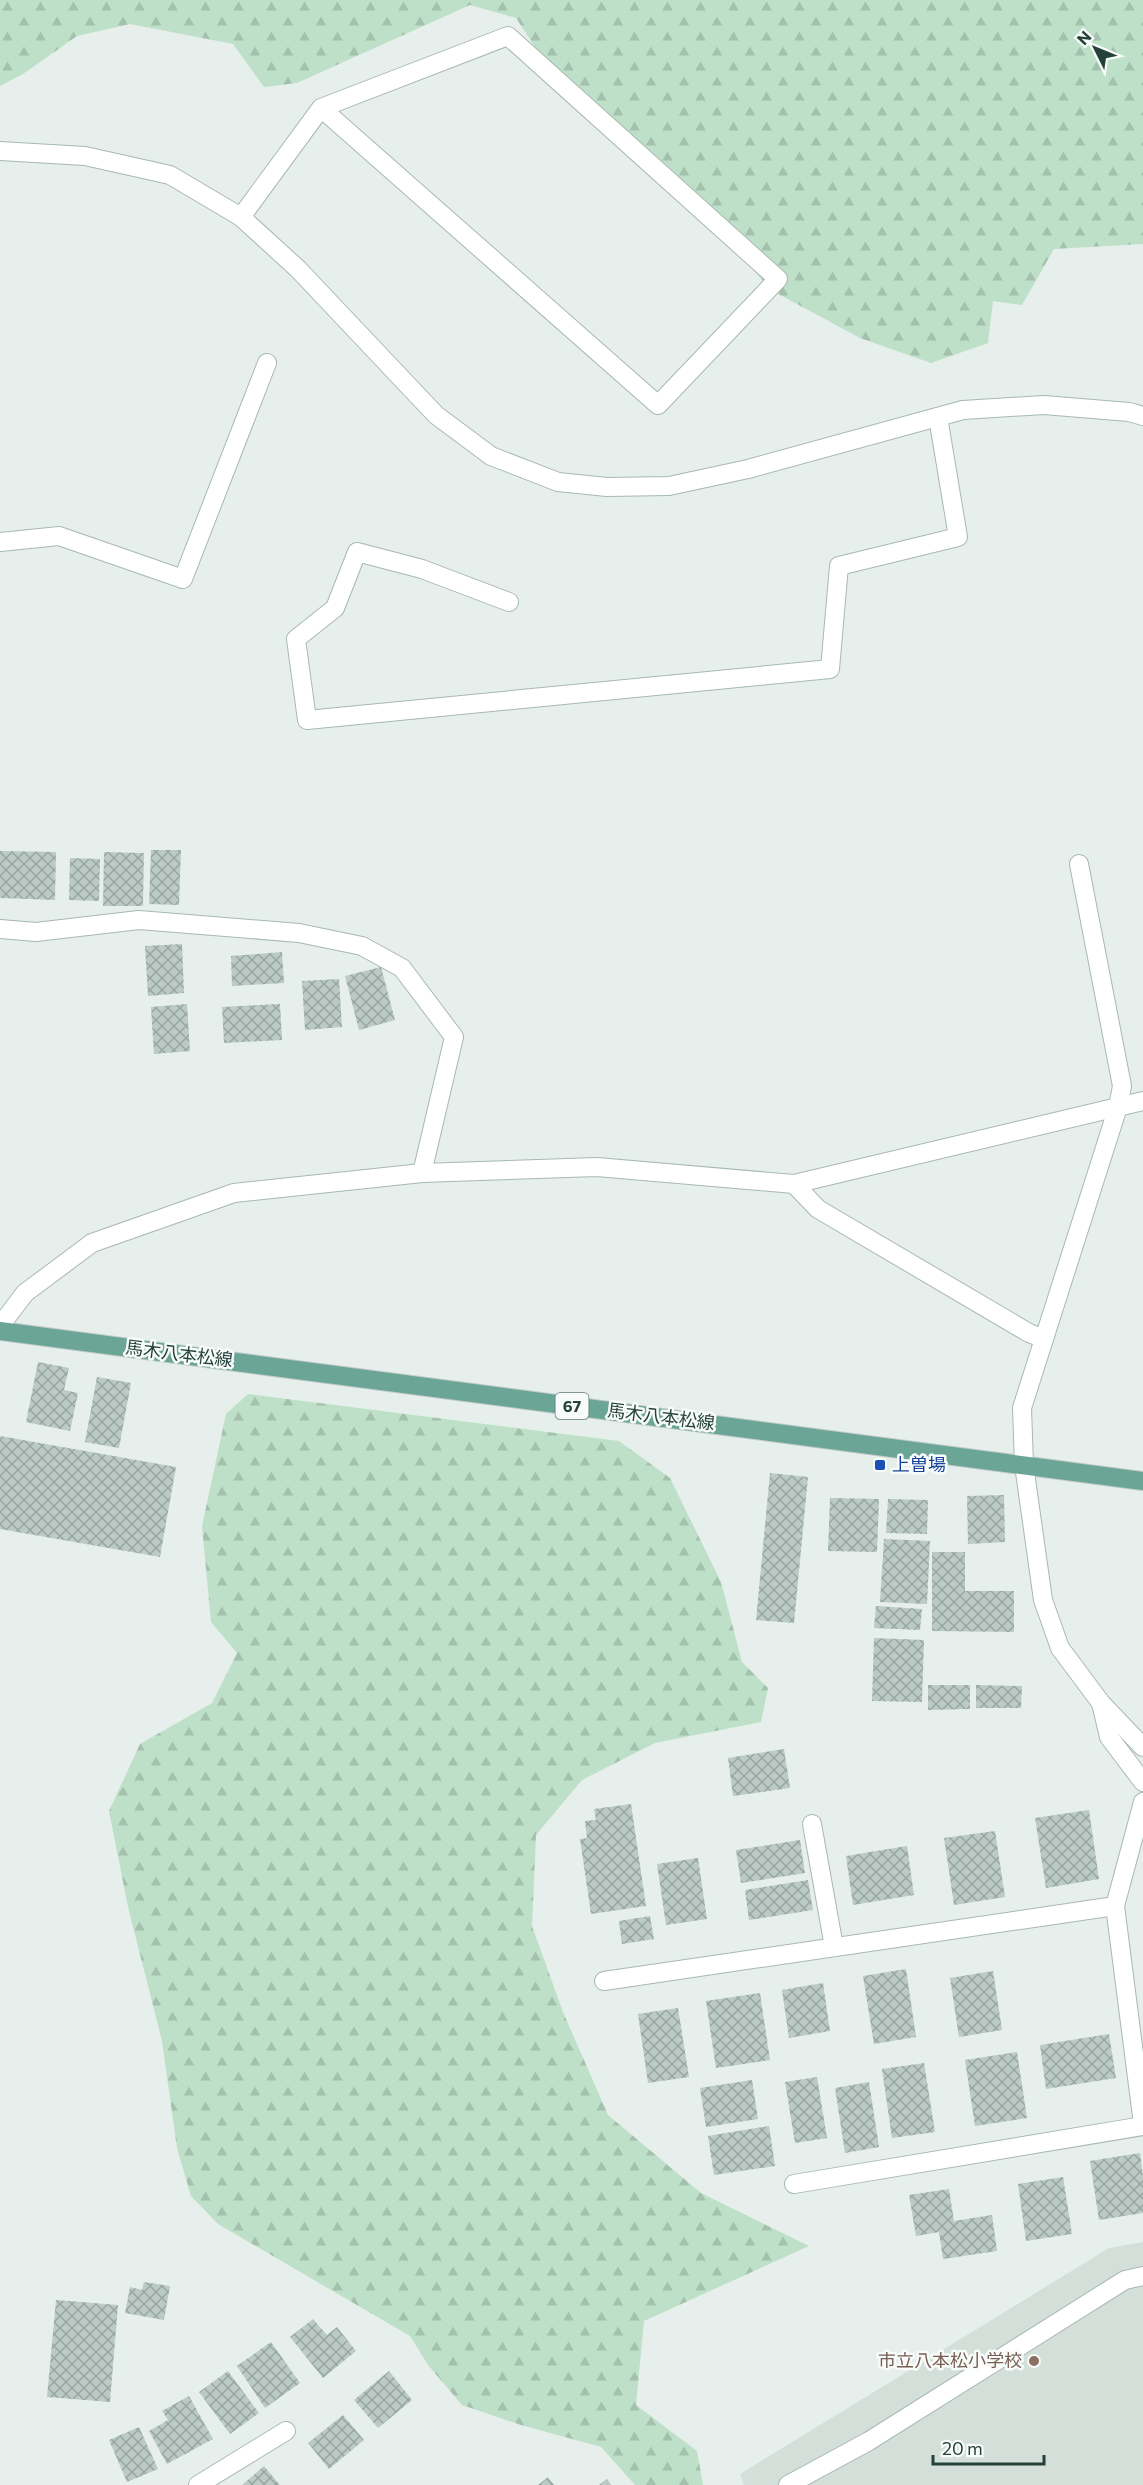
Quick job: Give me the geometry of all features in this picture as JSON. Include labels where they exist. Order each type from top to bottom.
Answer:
[{"type":"main road","name":"馬木八本松線","points":[[0,1329],[1143,1481]]},
{"type":"street","points":[[241,217],[321,108],[508,36],[778,279],[658,405],[321,108]]},
{"type":"street","points":[[0,151],[85,156],[170,175],[241,217],[298,268],[436,415],[491,456],[558,482],[607,487],[669,486],[748,469],[963,411],[1044,405],[1129,412],[1143,416]]},
{"type":"street","points":[[0,542],[59,536],[183,579],[267,363]]},
{"type":"street","points":[[509,602],[422,569],[357,552],[335,608],[296,639],[307,720],[830,669],[839,566],[958,537],[938,417]]},
{"type":"street","points":[[1079,864],[1122,1086],[1118,1107],[1022,1408],[1024,1465],[1043,1600],[1060,1648],[1101,1703],[1143,1747]]},
{"type":"street","points":[[0,929],[36,932],[139,920],[299,933],[362,946],[402,968],[454,1037],[422,1173]]},
{"type":"street","points":[[0,1329],[25,1293],[92,1243],[234,1193],[422,1173],[597,1167],[794,1184],[1143,1101]]},
{"type":"street","points":[[794,1184],[818,1209],[1029,1333],[1044,1339]]},
{"type":"street","points":[[1101,1703],[1109,1737],[1143,1782]]},
{"type":"street","points":[[794,2184],[1143,2125],[1114,1906],[1143,1802]]},
{"type":"street","points":[[812,1824],[834,1947]]},
{"type":"street","points":[[604,1981],[1114,1906]]},
{"type":"street","points":[[788,2485],[869,2441],[1125,2280],[1143,2276]]},
{"type":"street","points":[[198,2485],[286,2431]]},
{"type":"shaded area","name":"市立八本松小学校","points":[[1143,2242],[1143,2485],[744,2485],[740,2474],[1109,2248]]},
{"type":"green space","points":[[0,0],[1143,0],[1143,244],[1054,249],[1022,305],[993,301],[988,343],[931,363],[860,338],[771,290],[723,236],[556,79],[516,18],[470,5],[297,83],[264,87],[233,44],[130,24],[77,36],[23,74],[0,86]]},
{"type":"green space","points":[[248,1394],[619,1441],[670,1478],[721,1582],[742,1662],[768,1688],[761,1722],[655,1743],[582,1780],[536,1835],[532,1926],[563,2012],[608,2115],[701,2193],[809,2246],[644,2321],[636,2405],[697,2451],[703,2485],[635,2485],[601,2447],[521,2425],[462,2405],[428,2365],[410,2336],[218,2224],[191,2196],[177,2148],[162,2041],[128,1907],[109,1811],[140,1744],[212,1703],[237,1653],[211,1622],[202,1526],[226,1414]]},
{"type":"building","points":[[151,850],[181,850],[179,905],[149,904]]},
{"type":"building","points":[[0,851],[56,852],[55,900],[0,898]]},
{"type":"building","points":[[104,852],[144,853],[143,906],[103,906]]},
{"type":"building","points":[[70,858],[100,859],[99,901],[69,900]]},
{"type":"building","points":[[182,944],[184,993],[148,996],[145,946]]},
{"type":"building","points":[[282,952],[284,983],[232,986],[231,956]]},
{"type":"building","points":[[381,967],[395,1020],[359,1030],[345,976]]},
{"type":"building","points":[[339,979],[342,1027],[305,1030],[302,981]]},
{"type":"building","points":[[187,1004],[190,1051],[154,1054],[151,1007]]},
{"type":"building","points":[[280,1004],[282,1040],[224,1043],[222,1007]]},
{"type":"building","points":[[38,1362],[69,1368],[64,1390],[78,1393],[70,1431],[26,1422]]},
{"type":"building","points":[[97,1377],[131,1383],[119,1448],[85,1442]]},
{"type":"building","points":[[0,1436],[176,1467],[160,1557],[0,1529]]},
{"type":"building","points":[[770,1473],[808,1477],[794,1623],[756,1620]]},
{"type":"building","points":[[1004,1495],[1005,1542],[968,1544],[967,1496]]},
{"type":"building","points":[[830,1498],[879,1499],[877,1552],[828,1551]]},
{"type":"building","points":[[888,1499],[928,1500],[927,1534],[886,1533]]},
{"type":"building","points":[[884,1539],[930,1541],[927,1604],[880,1602]]},
{"type":"building","points":[[932,1552],[965,1552],[965,1591],[1014,1591],[1014,1632],[932,1631]]},
{"type":"building","points":[[876,1606],[922,1609],[920,1630],[874,1628]]},
{"type":"building","points":[[874,1638],[924,1640],[922,1702],[872,1701]]},
{"type":"building","points":[[928,1685],[970,1685],[970,1709],[928,1710]]},
{"type":"building","points":[[976,1685],[1022,1686],[1021,1708],[976,1708]]},
{"type":"building","points":[[784,1749],[790,1788],[733,1796],[728,1758]]},
{"type":"building","points":[[631,1804],[646,1906],[591,1914],[580,1839],[587,1838],[585,1821],[596,1820],[594,1809]]},
{"type":"building","points":[[1089,1810],[1099,1879],[1046,1888],[1035,1818]]},
{"type":"building","points":[[995,1831],[1005,1897],[954,1905],[944,1838]]},
{"type":"building","points":[[800,1840],[805,1873],[741,1883],[736,1850]]},
{"type":"building","points":[[907,1846],[914,1895],[853,1905],[846,1856]]},
{"type":"building","points":[[698,1858],[707,1919],[666,1925],[657,1864]]},
{"type":"building","points":[[808,1880],[813,1910],[749,1920],[745,1890]]},
{"type":"building","points":[[650,1916],[654,1939],[622,1944],[619,1921]]},
{"type":"building","points":[[906,1969],[916,2037],[874,2044],[863,1976]]},
{"type":"building","points":[[993,1971],[1002,2030],[959,2037],[950,1978]]},
{"type":"building","points":[[823,1983],[830,2031],[789,2038],[782,1990]]},
{"type":"building","points":[[760,1993],[770,2060],[716,2068],[706,2001]]},
{"type":"building","points":[[678,2008],[689,2077],[648,2083],[638,2014]]},
{"type":"building","points":[[1109,2034],[1116,2078],[1046,2089],[1040,2045]]},
{"type":"building","points":[[1017,2052],[1027,2118],[975,2126],[965,2060]]},
{"type":"building","points":[[924,2063],[935,2132],[892,2138],[882,2069]]},
{"type":"building","points":[[817,2077],[827,2138],[795,2143],[785,2082]]},
{"type":"building","points":[[752,2080],[758,2119],[706,2127],[700,2088]]},
{"type":"building","points":[[869,2082],[879,2147],[845,2153],[835,2088]]},
{"type":"building","points":[[769,2126],[775,2166],[714,2175],[708,2136]]},
{"type":"building","points":[[1140,2153],[1143,2176],[1143,2213],[1099,2220],[1090,2161]]},
{"type":"building","points":[[1063,2177],[1072,2234],[1026,2241],[1018,2184]]},
{"type":"building","points":[[949,2189],[954,2221],[992,2215],[997,2251],[943,2259],[939,2232],[916,2236],[909,2195]]},
{"type":"building","points":[[144,2282],[170,2286],[164,2320],[125,2313],[130,2287],[142,2290]]},
{"type":"building","points":[[56,2300],[118,2305],[110,2402],[47,2397]]},
{"type":"building","points":[[313,2319],[327,2335],[337,2327],[356,2351],[323,2378],[290,2337]]},
{"type":"building","points":[[271,2342],[300,2383],[265,2408],[237,2366]]},
{"type":"building","points":[[228,2371],[259,2413],[230,2434],[199,2392]]},
{"type":"building","points":[[389,2371],[412,2400],[378,2428],[354,2400]]},
{"type":"building","points":[[189,2396],[213,2439],[167,2464],[149,2431],[168,2420],[162,2411]]},
{"type":"building","points":[[343,2415],[364,2440],[329,2469],[308,2443]]},
{"type":"building","points":[[139,2427],[158,2469],[127,2482],[109,2440]]},
{"type":"building","points":[[264,2466],[280,2485],[242,2485]]},
{"type":"building","points":[[548,2477],[554,2485],[538,2485]]},
{"type":"building","points":[[607,2479],[611,2485],[599,2485]]},
{"type":"place","name":"上曽場","points":[[880,1465]]},
{"type":"place","name":"市立八本松小学校","points":[[1034,2361]]}]
